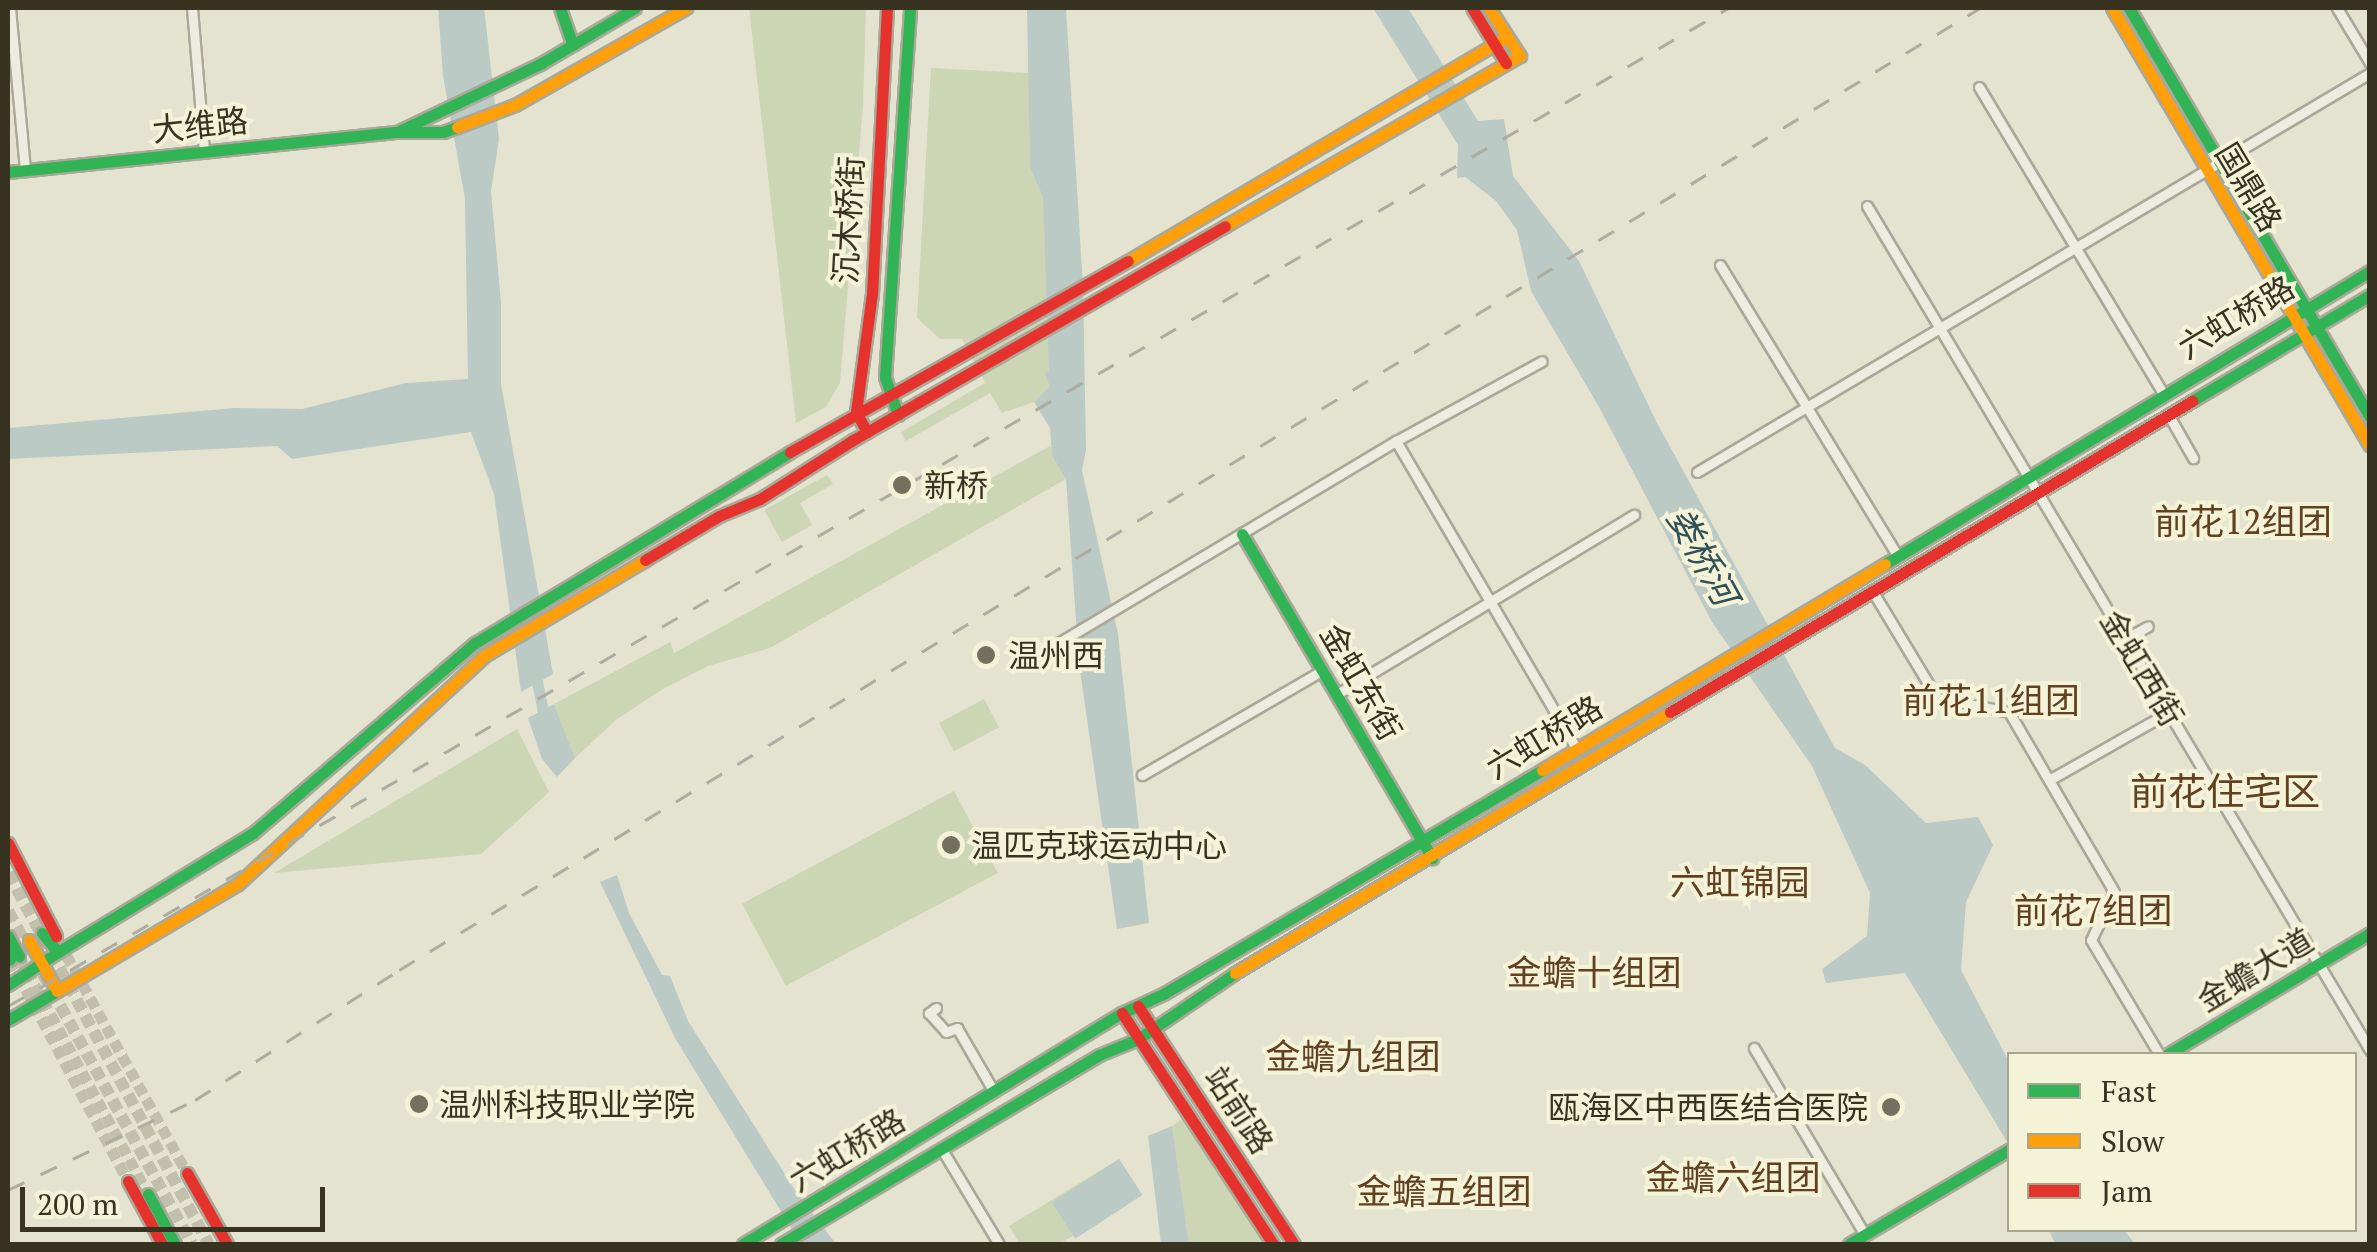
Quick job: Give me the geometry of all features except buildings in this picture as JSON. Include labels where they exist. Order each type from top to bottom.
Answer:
[{"type":"street","points":[[10,8],[25,171]]},
{"type":"street","points":[[192,8],[204,152]]},
{"type":"street","points":[[560,8],[573,45]]},
{"type":"street","name":"大维路","points":[[398,132],[510,79],[635,8]]},
{"type":"street","name":"大维路","points":[[8,172],[398,132],[442,132],[515,105],[686,8]]},
{"type":"street","name":"沉木桥街","points":[[856,412],[872,294],[887,8]]},
{"type":"street","name":"沉木桥街","points":[[898,414],[885,378],[910,8]]},
{"type":"street","points":[[1472,8],[1506,63]]},
{"type":"street","points":[[8,1020],[238,884],[484,656],[719,516],[760,499],[867,432],[1520,56],[1490,8]]},
{"type":"street","name":"国鼎路","points":[[2112,8],[2370,446]]},
{"type":"street","name":"国鼎路","points":[[2128,8],[2370,416]]},
{"type":"street","points":[[2337,8],[2370,62]]},
{"type":"street","points":[[8,985],[252,832],[475,643],[856,412],[1200,220],[1507,37]]},
{"type":"street","points":[[1697,472],[2370,74]]},
{"type":"street","points":[[1980,86],[2163,392]]},
{"type":"street","name":"金虹西街","points":[[1867,206],[2370,1050]]},
{"type":"street","points":[[1720,265],[1897,554]]},
{"type":"street","name":"六虹桥路","points":[[743,1244],[1122,1013],[1423,841],[1803,616],[2163,392],[2370,271]]},
{"type":"street","name":"六虹桥路","points":[[786,1242],[1100,1055],[1138,1039],[1202,992],[2370,294]]},
{"type":"street","points":[[1050,648],[1396,441],[1542,360]]},
{"type":"street","points":[[856,412],[867,432]]},
{"type":"street","points":[[2168,414],[2194,458]]},
{"type":"street","points":[[1396,441],[1577,749]]},
{"type":"street","points":[[1337,694],[1634,515]]},
{"type":"street","name":"金虹东街","points":[[1242,534],[1432,858]]},
{"type":"street","points":[[1872,592],[1937,698],[2009,712],[2114,892],[2091,940],[2158,1052]]},
{"type":"street","points":[[2125,639],[2148,626]]},
{"type":"street","points":[[1142,775],[1323,670]]},
{"type":"street","points":[[2049,780],[2168,712]]},
{"type":"street","points":[[8,843],[56,936]]},
{"type":"street","points":[[42,933],[58,952]]},
{"type":"street","name":"金蟾大道","points":[[2171,1052],[2370,933]]},
{"type":"street","points":[[8,936],[12,957]]},
{"type":"street","points":[[29,940],[57,990]]},
{"type":"street","name":"站前路","points":[[1138,1006],[1294,1244]]},
{"type":"street","points":[[936,1008],[929,1012],[946,1032],[957,1028],[993,1090]]},
{"type":"street","name":"站前路","points":[[1122,1013],[1273,1244]]},
{"type":"street","points":[[1754,1048],[1865,1235]]},
{"type":"street","points":[[942,1148],[998,1244]]},
{"type":"street","points":[[1849,1244],[2007,1152]]},
{"type":"street","points":[[187,1173],[227,1244]]},
{"type":"street","points":[[128,1182],[162,1244]]},
{"type":"street","points":[[148,1194],[175,1244]]},
{"type":"green space","points":[[749,8],[866,8],[863,105],[840,383],[826,407],[796,423]]},
{"type":"green space","points":[[931,68],[1029,73],[1030,168],[1043,197],[1051,386],[1034,402],[1002,413],[990,393],[906,441],[901,432],[985,383],[962,339],[940,339],[917,318]]},
{"type":"green space","points":[[1050,446],[1066,479],[770,648],[708,666],[663,689],[617,719],[575,758],[554,704],[670,642],[674,653]]},
{"type":"green space","points":[[827,475],[833,484],[800,503],[812,525],[782,542],[764,510]]},
{"type":"green space","points":[[984,699],[999,727],[954,751],[939,723]]},
{"type":"green space","points":[[517,729],[549,792],[481,854],[274,873]]},
{"type":"green space","points":[[954,791],[998,873],[786,986],[742,904]]},
{"type":"green space","points":[[1183,1118],[1265,1244],[1189,1244],[1172,1126]]},
{"type":"green space","points":[[1119,1159],[1142,1195],[1059,1244],[1020,1244],[1009,1226]]},
{"type":"water","points":[[438,8],[484,8],[499,139],[491,191],[501,303],[501,384],[553,674],[521,692],[494,494],[471,432],[292,459],[277,446],[8,459],[8,428],[234,408],[302,409],[406,383],[468,379],[465,199],[443,76]]},
{"type":"water","points":[[1027,8],[1066,8],[1083,287],[1086,450],[1082,470],[1118,634],[1149,923],[1117,929],[1079,663],[1066,479],[1052,455],[1050,428],[1034,402],[1050,386],[1045,374],[1049,370],[1043,197],[1030,168]]},
{"type":"water","name":"娄桥河","points":[[1373,8],[1408,8],[1478,121],[1504,119],[1513,176],[1579,261],[1656,421],[1835,748],[1865,765],[1926,823],[1978,817],[1993,845],[1966,902],[1961,970],[2007,1058],[2007,1142],[1905,973],[1826,983],[1822,969],[1867,936],[1870,893],[1812,766],[1712,622],[1599,407],[1531,291],[1517,230],[1496,201],[1465,177],[1457,178],[1458,145]]},
{"type":"water","points":[[554,704],[575,758],[557,777],[542,759],[528,718]]},
{"type":"water","points":[[617,875],[629,913],[662,975],[670,976],[688,1021],[795,1190],[836,1244],[801,1244],[675,1038],[600,882]]},
{"type":"water","points":[[1172,1126],[1189,1244],[1161,1244],[1148,1136]]},
{"type":"water","points":[[1119,1159],[1142,1195],[1075,1239],[1052,1203]]},
{"type":"water","points":[[2050,1232],[2126,1232],[2135,1244],[2055,1244]]},
{"type":"waterway","points":[[535,671],[545,722]]},
{"type":"tunnel","points":[[8,873],[209,1244]]},
{"type":"tunnel","points":[[8,911],[192,1244]]},
{"type":"tunnel","points":[[58,940],[187,1173]]},
{"type":"tunnel","points":[[19,956],[148,1194]]},
{"type":"tunnel","points":[[10,960],[128,1181]]},
{"type":"railway","points":[[8,1006],[1728,8]]},
{"type":"railway","points":[[8,1190],[195,1100],[399,970],[1980,8]]},
{"type":"traffic: fast","points":[[560,8],[573,45]]},
{"type":"traffic: fast","points":[[401,130],[540,64],[635,8]]},
{"type":"traffic: fast","points":[[898,415],[885,377],[910,8]]},
{"type":"traffic: fast","points":[[2129,8],[2370,417]]},
{"type":"traffic: fast","points":[[8,172],[398,132],[443,132],[457,127]]},
{"type":"traffic: fast","points":[[1885,564],[2370,271]]},
{"type":"traffic: fast","points":[[2192,401],[2370,295]]},
{"type":"traffic: fast","points":[[42,933],[58,952],[253,833],[475,643],[790,452]]},
{"type":"traffic: fast","points":[[1242,534],[1432,858]]},
{"type":"traffic: fast","points":[[743,1244],[1122,1013],[1165,993],[1542,770]]},
{"type":"traffic: fast","points":[[2171,1052],[2370,933]]},
{"type":"traffic: fast","points":[[8,936],[19,956]]},
{"type":"traffic: fast","points":[[8,985],[58,952]]},
{"type":"traffic: fast","points":[[8,955],[10,960]]},
{"type":"traffic: fast","points":[[781,1244],[1099,1055],[1138,1039],[1235,973]]},
{"type":"traffic: fast","points":[[8,1020],[57,991]]},
{"type":"traffic: fast","points":[[1849,1244],[2007,1151]]},
{"type":"traffic: fast","points":[[148,1194],[175,1244]]},
{"type":"traffic: slow","points":[[457,127],[515,105],[686,8]]},
{"type":"traffic: slow","points":[[1225,226],[1520,56],[1489,8]]},
{"type":"traffic: slow","points":[[2112,8],[2370,446]]},
{"type":"traffic: slow","points":[[1128,261],[1507,37]]},
{"type":"traffic: slow","points":[[29,940],[57,991],[238,884],[484,656],[645,560]]},
{"type":"traffic: slow","points":[[1542,770],[1885,564]]},
{"type":"traffic: slow","points":[[1235,973],[1670,712]]},
{"type":"traffic: jam","points":[[867,432],[856,412],[872,294],[887,8]]},
{"type":"traffic: jam","points":[[1472,8],[1506,63]]},
{"type":"traffic: jam","points":[[645,560],[719,516],[760,499],[853,440],[1225,226]]},
{"type":"traffic: jam","points":[[790,452],[1128,261]]},
{"type":"traffic: jam","points":[[1670,712],[2192,401]]},
{"type":"traffic: jam","points":[[8,843],[56,936]]},
{"type":"traffic: jam","points":[[1138,1006],[1294,1244]]},
{"type":"traffic: jam","points":[[1122,1013],[1273,1244]]},
{"type":"traffic: jam","points":[[187,1173],[227,1244]]},
{"type":"traffic: jam","points":[[128,1181],[162,1244]]},
{"type":"place","name":"新桥","points":[[902,485]]},
{"type":"place","name":"温州西","points":[[986,655]]},
{"type":"place","name":"温匹克球运动中心","points":[[951,845]]},
{"type":"place","name":"温州科技职业学院","points":[[419,1104]]},
{"type":"place","name":"瓯海区中西医结合医院","points":[[1891,1107]]},
{"type":"district","name":"前花12组团","points":[[2243,521]]},
{"type":"district","name":"前花11组团","points":[[1991,700]]},
{"type":"district","name":"前花住宅区","points":[[2225,792]]},
{"type":"district","name":"六虹锦园","points":[[1740,882]]},
{"type":"district","name":"前花7组团","points":[[2093,910]]},
{"type":"district","name":"金蟾十组团","points":[[1594,972]]},
{"type":"district","name":"金蟾九组团","points":[[1353,1056]]},
{"type":"district","name":"金蟾六组团","points":[[1733,1177]]},
{"type":"district","name":"金蟾五组团","points":[[1444,1191]]}]
